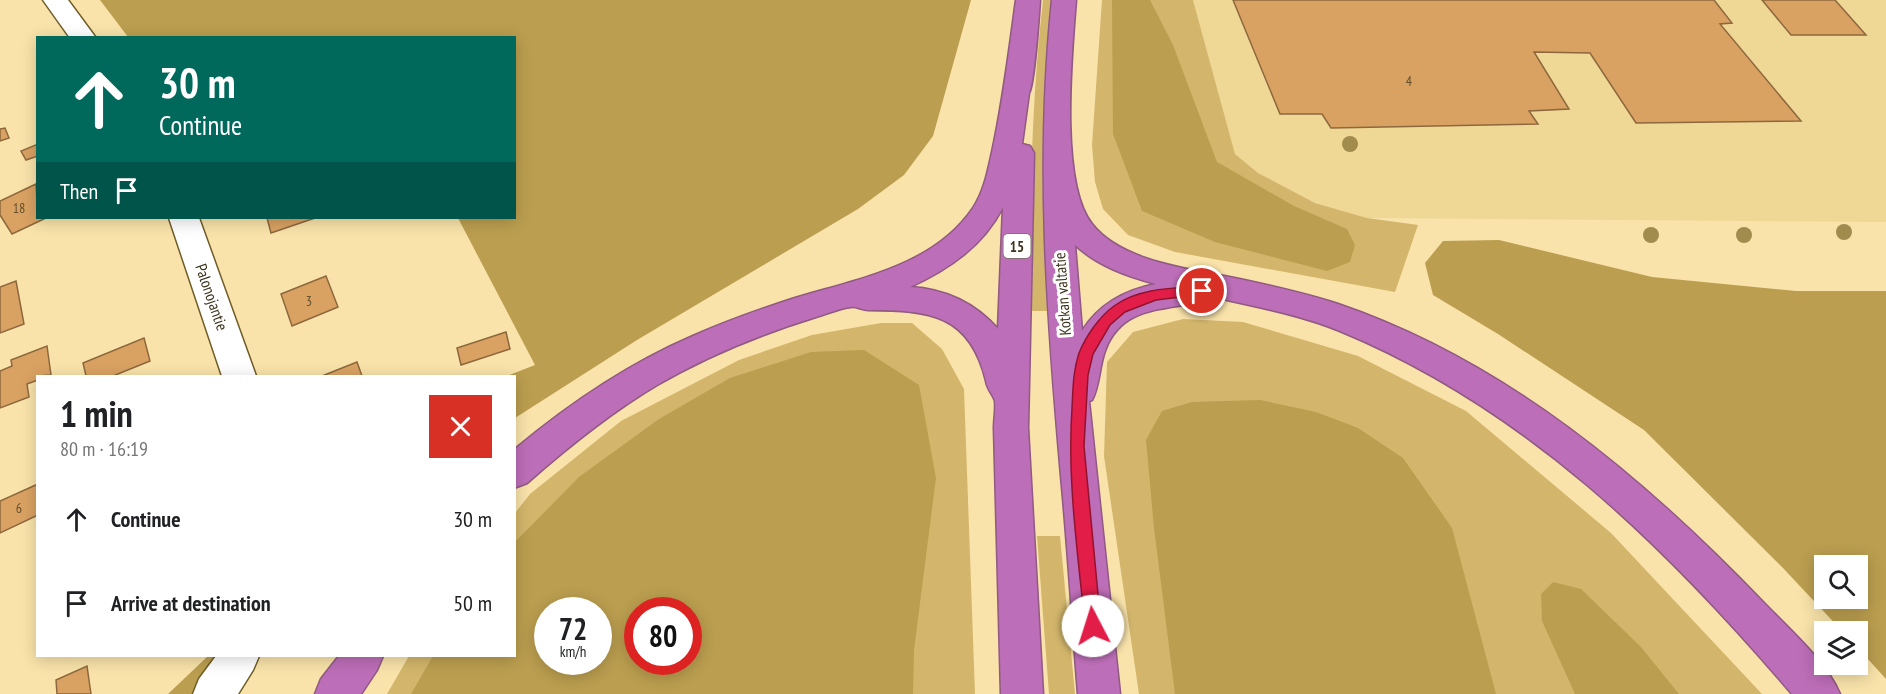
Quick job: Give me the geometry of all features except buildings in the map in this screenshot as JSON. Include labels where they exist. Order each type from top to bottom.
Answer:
[{"type":"highway","name":"15","points":[[1022,694],[1011,428],[1016,300],[1020,65],[1028,0]]},
{"type":"highway","name":"Kotkan valtatie","points":[[1064,0],[1057,149],[1060,287],[1099,694]]},
{"type":"highway","points":[[516,470],[547,442],[588,411],[645,375],[744,328],[905,275],[951,249],[985,215],[1001,178],[1020,65]]},
{"type":"highway","points":[[1057,149],[1066,207],[1072,223],[1096,247],[1113,258],[1136,267],[1307,308],[1378,333],[1437,361],[1497,396],[1608,478],[1667,532],[1719,583],[1819,694]]},
{"type":"highway","points":[[1077,446],[1081,375],[1086,353],[1105,321],[1120,308],[1137,300],[1175,292],[1202,291],[1254,295]]},
{"type":"highway","points":[[818,304],[888,297],[939,305],[962,314],[978,327],[998,357],[1011,428]]},
{"type":"highway","points":[[336,694],[361,657]]},
{"type":"highway","points":[[341,694],[361,657]]},
{"type":"street","points":[[55,0],[82,36]]},
{"type":"street","name":"Palonojantie","points":[[184,219],[239,375]]},
{"type":"street","points":[[214,694],[238,657]]},
{"type":"shaded area","points":[[100,0],[971,0],[933,136],[904,175],[858,209],[637,340],[516,417],[516,375],[510,375],[535,365],[459,219],[516,219],[516,36],[127,36]]},
{"type":"shaded area","points":[[1043,0],[1055,0],[1045,162],[1047,311],[1029,311],[1034,117]]},
{"type":"shaded area","points":[[1102,0],[1193,0],[1235,154],[1258,173],[1315,203],[1367,218],[1418,225],[1395,292],[1175,252],[1128,235],[1103,209],[1095,182],[1092,145]]},
{"type":"shaded area","points":[[1112,0],[1150,0],[1173,45],[1217,162],[1294,206],[1347,229],[1355,245],[1350,262],[1327,271],[1215,242],[1142,211],[1113,134]]},
{"type":"shaded area","points":[[1193,0],[1886,0],[1886,222],[1367,218],[1315,203],[1258,173],[1235,154]]},
{"type":"shaded area","points":[[1499,240],[1652,277],[1796,291],[1886,291],[1886,679],[1868,659],[1868,621],[1833,621],[1821,609],[1868,609],[1868,555],[1814,555],[1814,601],[1644,430],[1498,334],[1433,295],[1425,263],[1443,241]]},
{"type":"shaded area","points":[[1183,319],[1243,322],[1358,356],[1466,411],[1611,533],[1762,694],[1139,694],[1104,456],[1107,362],[1133,332]]},
{"type":"shaded area","points":[[881,323],[912,323],[942,349],[964,389],[975,694],[387,694],[408,657],[516,657],[516,512],[530,494],[621,421],[739,360],[812,335]]},
{"type":"shaded area","points":[[864,350],[919,385],[936,478],[914,650],[913,694],[411,694],[432,657],[516,657],[516,541],[579,477],[659,419],[730,378],[811,352]]},
{"type":"shaded area","points":[[1260,400],[1316,412],[1358,428],[1403,458],[1452,528],[1496,694],[1175,694],[1154,528],[1146,440],[1162,411],[1192,402]]},
{"type":"shaded area","points":[[1037,536],[1060,536],[1075,694],[1049,694]]},
{"type":"shaded area","points":[[1553,582],[1581,589],[1641,647],[1679,694],[1575,694],[1542,621],[1541,594]]},
{"type":"shaded area","points":[[207,657],[217,657],[199,694],[168,694]]},
{"type":"route","points":[[1093,626],[1077,446],[1081,375],[1086,353],[1105,321],[1120,308],[1156,295],[1202,291]]}]
